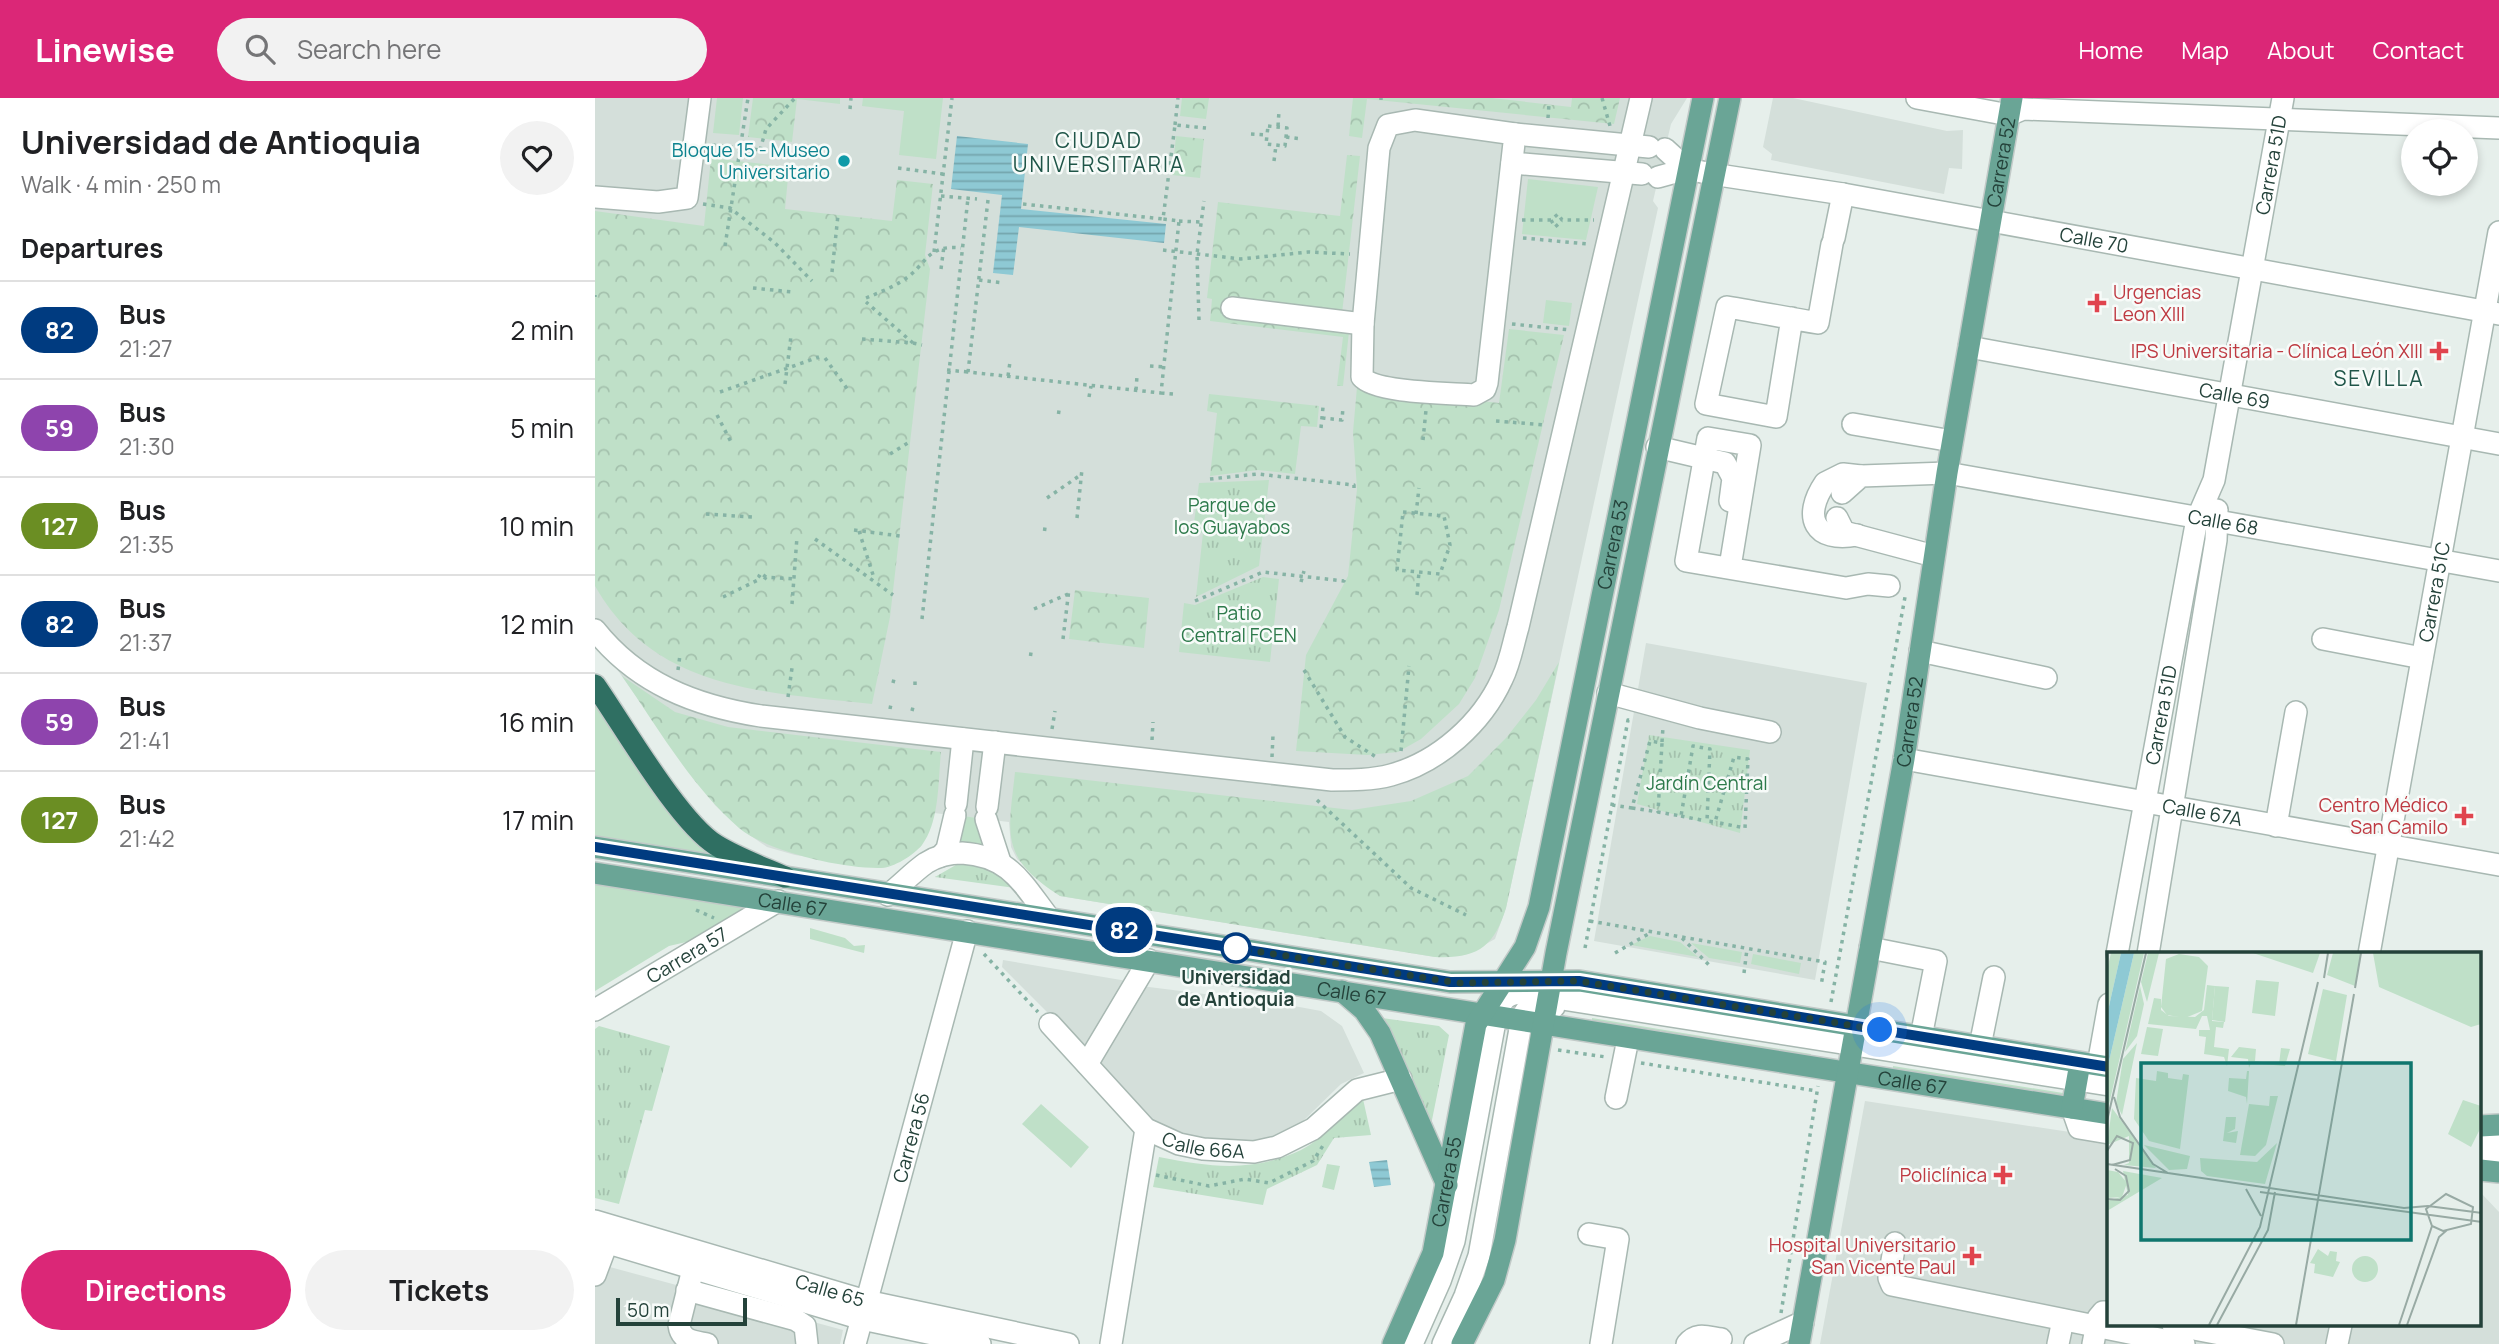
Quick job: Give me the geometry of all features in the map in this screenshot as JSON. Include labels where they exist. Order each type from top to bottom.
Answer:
[{"type":"highway","points":[[595,685],[682,811],[700,830],[716,844],[785,877]]},
{"type":"main road","name":"Carrera 53","points":[[1501,983],[1525,947],[1539,907],[1703,98]]},
{"type":"main road","name":"Carrera 53","points":[[1547,1002],[1712,174],[1730,98]]},
{"type":"main road","name":"Carrera 52","points":[[1799,1344],[1904,759],[1952,442],[2011,106]]},
{"type":"main road","name":"Calle 67","points":[[595,847],[1450,982],[1501,983],[1628,1039],[1851,1050],[1921,1037],[1980,1046],[2085,1079],[2107,1111]]},
{"type":"main road","name":"Calle 67","points":[[595,873],[1521,1021],[1579,981],[1851,1050]]},
{"type":"main road","points":[[1488,1015],[1501,983]]},
{"type":"main road","points":[[1340,990],[1355,1001],[1373,1022],[1447,1186]]},
{"type":"main road","points":[[1462,1344],[1494,1280],[1502,1251],[1547,1002]]},
{"type":"main road","name":"Carrera 55","points":[[1393,1344],[1427,1271],[1447,1186],[1471,1044],[1488,1015]]},
{"type":"main road","points":[[2481,1126],[2499,1125]]},
{"type":"main road","points":[[2481,1170],[2499,1172]]},
{"type":"street","points":[[595,197],[684,201],[689,194],[701,98]]},
{"type":"street","points":[[595,630],[611,650],[639,672],[672,692],[704,704],[761,716],[1332,780],[1362,780],[1407,769],[1461,736],[1486,709],[1503,677],[1648,147],[1641,98]]},
{"type":"street","points":[[1917,98],[2023,109],[2109,105],[2279,120],[2499,128]]},
{"type":"street","name":"Carrera 51D","points":[[2117,952],[2197,519],[2214,480],[2283,98]]},
{"type":"street","points":[[1515,134],[1485,389],[1474,395],[1364,381],[1361,373],[1363,324],[1379,148],[1388,125],[1415,120],[1515,134],[1648,147],[1687,169]]},
{"type":"street","points":[[1512,163],[1641,174],[1687,169]]},
{"type":"street","name":"Calle 70","points":[[1687,169],[1843,194],[2250,271],[2492,312]]},
{"type":"street","points":[[1792,318],[1776,417],[1706,404],[1727,307],[1792,318],[1818,323],[1843,194]]},
{"type":"street","name":"Carrera 51C","points":[[2369,952],[2462,437],[2492,312],[2499,232]]},
{"type":"street","points":[[1233,308],[1363,324]]},
{"type":"street","name":"Calle 69","points":[[1969,347],[2499,444]]},
{"type":"street","points":[[1853,424],[1952,442]]},
{"type":"street","points":[[1730,567],[1750,445],[1708,438],[1686,561],[1846,588],[1868,584],[1889,586]]},
{"type":"street","points":[[1657,447],[1705,456],[1725,463],[1733,478],[1730,519],[1736,533]]},
{"type":"street","name":"Calle 68","points":[[1857,535],[1837,539],[1826,536],[1817,528],[1813,511],[1825,483],[1843,474],[1861,476],[1947,473],[2499,572]]},
{"type":"street","points":[[1842,493],[1861,476]]},
{"type":"street","name":"Carrera 51D","points":[[2148,952],[2218,522],[2214,480]]},
{"type":"street","points":[[1837,518],[1844,532],[1934,556]]},
{"type":"street","points":[[2323,639],[2422,658]]},
{"type":"street","points":[[1920,651],[2046,678]]},
{"type":"street","points":[[1608,693],[1700,718],[1770,732]]},
{"type":"street","points":[[2276,825],[2296,712]]},
{"type":"street","points":[[941,856],[947,849],[956,809],[963,739]]},
{"type":"street","points":[[995,742],[987,813],[1000,862],[1049,918]]},
{"type":"street","name":"Calle 67A","points":[[1904,759],[2499,865]]},
{"type":"street","points":[[888,895],[926,863],[941,856],[976,853],[1000,862]]},
{"type":"street","name":"Carrera 57","points":[[595,1010],[778,901]]},
{"type":"street","name":"Carrera 56","points":[[855,1344],[967,931]]},
{"type":"street","points":[[1870,948],[1936,961],[1921,1037]]},
{"type":"street","points":[[1087,1064],[1149,960]]},
{"type":"street","points":[[1980,1046],[1994,977]]},
{"type":"street","points":[[1412,1344],[1440,1282],[1454,1241],[1488,1015],[1510,994],[1851,1050],[2085,1079],[2107,1084]]},
{"type":"street","points":[[2107,1010],[2085,1079],[2079,1128],[2107,1133]]},
{"type":"street","points":[[1443,1344],[1465,1296],[1479,1256],[1521,1021]]},
{"type":"street","name":"Calle 66A","points":[[1050,1024],[1146,1129],[1179,1144],[1203,1149],[1224,1152],[1266,1149],[1313,1129],[1357,1090],[1401,1079]]},
{"type":"street","points":[[1616,1098],[1628,1039]]},
{"type":"street","points":[[2085,1079],[2107,1095]]},
{"type":"street","points":[[1111,1344],[1146,1129]]},
{"type":"street","points":[[2481,1142],[2499,1141]]},
{"type":"street","points":[[2481,1156],[2499,1157]]},
{"type":"street","name":"Calle 65","points":[[595,1221],[864,1310],[980,1344]]},
{"type":"street","points":[[1589,1234],[1618,1239],[1601,1344]]},
{"type":"street","points":[[595,1276],[601,1241]]},
{"type":"street","name":"Calle 65","points":[[601,1241],[693,1269],[799,1310],[864,1310],[1068,1344]]},
{"type":"street","points":[[1895,1243],[1889,1278],[1892,1285],[2185,1344]]},
{"type":"street","points":[[693,1269],[679,1325],[680,1333],[685,1338],[706,1344]]},
{"type":"street","points":[[687,1290],[799,1310],[805,1326],[807,1344]]},
{"type":"street","points":[[2058,1344],[2063,1320]]},
{"type":"street","points":[[1687,1344],[1692,1337],[1700,1335],[1720,1342],[1753,1344],[1803,1322]]},
{"type":"street","points":[[2178,1326],[2273,1344]]},
{"type":"street","points":[[2337,1344],[2341,1326]]},
{"type":"path","points":[[725,246],[748,98]]},
{"type":"path","points":[[760,150],[766,130],[796,98]]},
{"type":"path","points":[[850,109],[851,98]]},
{"type":"path","points":[[934,252],[951,98]]},
{"type":"path","points":[[1163,219],[1178,98]]},
{"type":"path","points":[[1602,98],[1610,128]]},
{"type":"path","points":[[1548,120],[1549,104]]},
{"type":"path","points":[[1278,127],[1279,111]]},
{"type":"path","points":[[1175,125],[1206,128]]},
{"type":"path","points":[[1268,126],[1287,128],[1285,146],[1266,144],[1267,135],[1268,126]]},
{"type":"path","points":[[1251,134],[1267,135]]},
{"type":"path","points":[[1286,137],[1302,139]]},
{"type":"path","points":[[696,143],[791,153]]},
{"type":"path","points":[[1274,161],[1276,145]]},
{"type":"path","points":[[898,168],[943,173]]},
{"type":"path","points":[[941,196],[977,199]]},
{"type":"path","points":[[922,619],[947,370],[968,198]]},
{"type":"path","points":[[968,372],[988,200]]},
{"type":"path","points":[[684,201],[730,208],[775,243],[813,281]]},
{"type":"path","points":[[1199,320],[1197,254],[1204,201]]},
{"type":"path","points":[[1026,205],[1201,222]]},
{"type":"path","points":[[1520,220],[1551,220],[1557,214],[1563,220]]},
{"type":"path","points":[[832,272],[838,215]]},
{"type":"path","points":[[1551,220],[1555,227],[1563,220],[1594,220]]},
{"type":"path","points":[[1161,393],[1179,221]]},
{"type":"path","points":[[1517,237],[1588,244]]},
{"type":"path","points":[[913,343],[866,300],[904,281],[944,246],[961,248]]},
{"type":"path","points":[[941,269],[944,246]]},
{"type":"path","points":[[1163,250],[1241,259],[1308,252],[1369,256]]},
{"type":"path","points":[[979,280],[1004,283]]},
{"type":"path","points":[[753,288],[792,292]]},
{"type":"path","points":[[1507,324],[1571,330]]},
{"type":"path","points":[[785,384],[790,336]]},
{"type":"path","points":[[862,339],[922,345]]},
{"type":"path","points":[[720,391],[819,357]]},
{"type":"path","points":[[825,358],[848,390]]},
{"type":"path","points":[[1008,376],[1010,362]]},
{"type":"path","points":[[1150,366],[1164,367]]},
{"type":"path","points":[[947,370],[1173,394]]},
{"type":"path","points":[[1136,390],[1137,376]]},
{"type":"path","points":[[1089,397],[1091,385]]},
{"type":"path","points":[[1423,440],[1429,391]]},
{"type":"path","points":[[1321,428],[1323,407]]},
{"type":"path","points":[[1322,418],[1342,420],[1343,407]]},
{"type":"path","points":[[1057,412],[1064,413]]},
{"type":"path","points":[[717,415],[731,442]]},
{"type":"path","points":[[1496,421],[1546,425]]},
{"type":"path","points":[[890,454],[911,441]]},
{"type":"path","points":[[1047,498],[1082,472],[1077,518]]},
{"type":"path","points":[[1210,479],[1258,474],[1272,478],[1354,485],[1354,489]]},
{"type":"path","points":[[1416,514],[1419,488]]},
{"type":"path","points":[[1403,512],[1444,516],[1450,535],[1449,555],[1440,574],[1419,572],[1397,570],[1403,512]]},
{"type":"path","points":[[706,514],[752,517]]},
{"type":"path","points":[[1043,529],[1051,530]]},
{"type":"path","points":[[875,580],[857,531],[900,536]]},
{"type":"path","points":[[792,604],[797,537]]},
{"type":"path","points":[[814,539],[893,595]]},
{"type":"path","points":[[1195,601],[1263,569],[1344,581],[1345,575]]},
{"type":"path","points":[[1417,595],[1419,572]]},
{"type":"path","points":[[723,597],[760,579],[761,573],[766,577],[794,579]]},
{"type":"path","points":[[1034,609],[1068,592],[1063,639]]},
{"type":"path","points":[[1029,654],[1037,654]]},
{"type":"path","points":[[678,670],[680,655]]},
{"type":"path","points":[[1400,753],[1409,666]]},
{"type":"path","points":[[788,697],[792,668]]},
{"type":"path","points":[[1304,670],[1345,737],[1376,757]]},
{"type":"path","points":[[1585,948],[1628,720]]},
{"type":"path","points":[[1658,812],[1663,727]]},
{"type":"path","points":[[1707,821],[1711,735]]},
{"type":"path","points":[[1632,808],[1650,741],[1662,743]]},
{"type":"path","points":[[1681,816],[1693,746],[1710,749]]},
{"type":"path","points":[[1715,822],[1737,749]]},
{"type":"path","points":[[1612,804],[1745,828],[1748,759],[1734,757]]},
{"type":"path","points":[[1317,800],[1411,888],[1466,915]]},
{"type":"path","points":[[1590,921],[1825,962],[1821,985]]},
{"type":"path","points":[[1615,953],[1652,932]]},
{"type":"path","points":[[1681,937],[1712,968]]},
{"type":"path","points":[[1744,973],[1747,949]]},
{"type":"path","points":[[980,950],[1050,1024]]},
{"type":"path","points":[[1556,1049],[1817,1091],[1778,1334]]},
{"type":"shaded area","name":"Universidad de Antioquia","points":[[595,98],[1687,98],[1671,124],[1653,201],[1658,208],[1506,908],[1495,939],[1468,954],[1435,957],[1060,896],[1017,859],[1011,847],[1009,822],[934,813],[921,846],[904,859],[883,868],[795,855],[767,847],[741,829],[715,805],[595,638]]},
{"type":"shaded area","points":[[1773,98],[1793,98],[1947,131],[1963,130],[1962,169],[1949,168],[1944,194],[1771,160],[1772,154],[1763,147]]},
{"type":"shaded area","points":[[1646,643],[1867,683],[1815,980],[1594,941]]},
{"type":"shaded area","points":[[1003,960],[1127,981],[1087,1052],[1002,967]]},
{"type":"shaded area","points":[[1141,986],[1321,1011],[1342,1026],[1364,1073],[1341,1084],[1300,1124],[1283,1135],[1255,1144],[1198,1143],[1152,1120],[1094,1063]]},
{"type":"shaded area","name":"Hospital Universitario San Vicente Paul","points":[[1865,1101],[2107,1138],[2107,1326],[2481,1326],[2482,1194],[2499,1212],[2499,1344],[1820,1344]]},
{"type":"shaded area","points":[[595,1263],[843,1330],[840,1344],[595,1344]]},
{"type":"green space","points":[[717,98],[743,98],[739,135],[713,133]]},
{"type":"green space","points":[[753,98],[840,98],[840,104],[797,99],[792,142],[748,137]]},
{"type":"green space","points":[[863,98],[943,98],[936,159],[899,155],[904,111],[862,106]]},
{"type":"green space","points":[[1182,98],[1209,98],[1206,119],[1180,116]]},
{"type":"green space","points":[[1353,98],[1492,98],[1571,107],[1572,98],[1620,98],[1614,124],[1367,99],[1362,138],[1349,136]]},
{"type":"green space","points":[[1176,136],[1204,139],[1200,178],[1172,175]]},
{"type":"green space","points":[[1347,155],[1360,156],[1340,331],[1349,332],[1343,386],[1337,386],[1343,337],[1210,321],[1212,299],[1207,298],[1218,202],[1340,216]]},
{"type":"green space","points":[[711,158],[789,167],[785,209],[892,221],[897,180],[933,184],[925,255],[930,269],[890,617],[872,704],[753,689],[716,680],[681,666],[649,647],[620,621],[595,586],[595,211],[704,226]]},
{"type":"green space","points":[[1528,179],[1598,187],[1586,240],[1522,234]]},
{"type":"green space","points":[[1546,300],[1572,303],[1569,326],[1543,323]]},
{"type":"green space","points":[[1509,329],[1564,335],[1499,610],[1475,678],[1459,704],[1421,739],[1398,752],[1367,755],[1296,751],[1306,655],[1348,576],[1357,489],[1353,432],[1357,387],[1499,403]]},
{"type":"green space","points":[[1209,394],[1319,406],[1317,427],[1301,426],[1295,474],[1258,470],[1210,476],[1217,413],[1207,411]]},
{"type":"green space","name":"Parque de los Guayabos","points":[[1269,480],[1259,566],[1196,597],[1203,533],[1193,531],[1199,483]]},
{"type":"green space","name":"Patio Central FCEN","points":[[1263,577],[1279,579],[1270,662],[1179,652],[1184,603],[1195,605]]},
{"type":"green space","points":[[1075,590],[1149,598],[1144,648],[1069,639]]},
{"type":"green space","points":[[1559,662],[1506,908],[1496,932],[1482,948],[1473,953],[1435,957],[1060,896],[1027,869],[1012,844],[1010,830],[1015,772],[1352,810],[1411,801],[1468,776],[1506,738],[1536,700]]},
{"type":"green space","points":[[622,676],[675,712],[728,727],[941,752],[937,800],[928,835],[909,857],[881,868],[827,862],[768,845],[752,837],[722,812],[690,775]]},
{"type":"green space","points":[[595,693],[730,861],[595,840]]},
{"type":"green space","name":"Jardín Central","points":[[1649,735],[1750,750],[1740,833],[1637,804]]},
{"type":"green space","points":[[962,816],[978,818],[986,849],[956,849]]},
{"type":"green space","points":[[961,862],[991,868],[1015,888],[935,877]]},
{"type":"green space","points":[[595,883],[749,907],[695,940],[669,946],[595,991]]},
{"type":"green space","points":[[810,928],[845,938],[854,946],[865,945],[864,953],[810,939]]},
{"type":"green space","points":[[1650,936],[1680,942],[1698,957],[1631,945]]},
{"type":"green space","points":[[1691,943],[1742,952],[1740,963],[1709,958]]},
{"type":"green space","points":[[1753,954],[1801,963],[1799,974],[1751,964]]},
{"type":"green space","points":[[1382,1018],[1439,1026],[1449,1035],[1431,1125]]},
{"type":"green space","points":[[1592,1018],[1811,1054],[1810,1058],[1592,1022]]},
{"type":"green space","points":[[599,1026],[670,1046],[652,1111],[645,1110],[619,1204],[595,1198],[595,1029]]},
{"type":"green space","points":[[1893,1066],[2063,1093],[2062,1097],[1893,1069]]},
{"type":"green space","points":[[1363,1099],[1371,1135],[1334,1138],[1317,1165],[1267,1189],[1263,1205],[1153,1187],[1159,1157],[1231,1166],[1283,1157],[1317,1140]]},
{"type":"green space","points":[[1041,1104],[1089,1147],[1071,1168],[1022,1124]]},
{"type":"green space","points":[[1327,1164],[1340,1166],[1334,1190],[1322,1187]]},
{"type":"water","points":[[957,136],[1028,144],[1021,209],[1166,224],[1164,243],[1019,227],[1013,275],[993,273],[1002,195],[951,189]]},
{"type":"water","points":[[1387,1160],[1391,1185],[1374,1187],[1369,1162]]},
{"type":"bus line","name":"82","points":[[595,847],[1450,982],[1484,984],[1579,981],[2107,1067]]},
{"type":"place","name":"Bloque 15 - Museo Universitario","points":[[844,161]]},
{"type":"place","name":"Urgencias Leon XIII","points":[[2097,303]]},
{"type":"place","name":"IPS Universitaria - Clínica León XIII","points":[[2439,351]]},
{"type":"place","name":"Centro Médico San Camilo","points":[[2464,816]]},
{"type":"place","name":"Universidad de Antioquia","points":[[1236,948]]},
{"type":"place","name":"Policlínica","points":[[2003,1175]]},
{"type":"place","name":"Hospital Universitario San Vicente Paul","points":[[1972,1256]]},
{"type":"district","name":"CIUDAD UNIVERSITARIA","points":[[1099,153]]},
{"type":"district","name":"SEVILLA","points":[[2379,379]]},
{"type":"route","points":[[1236,948],[1458,983],[1579,981],[1880,1030]]}]
